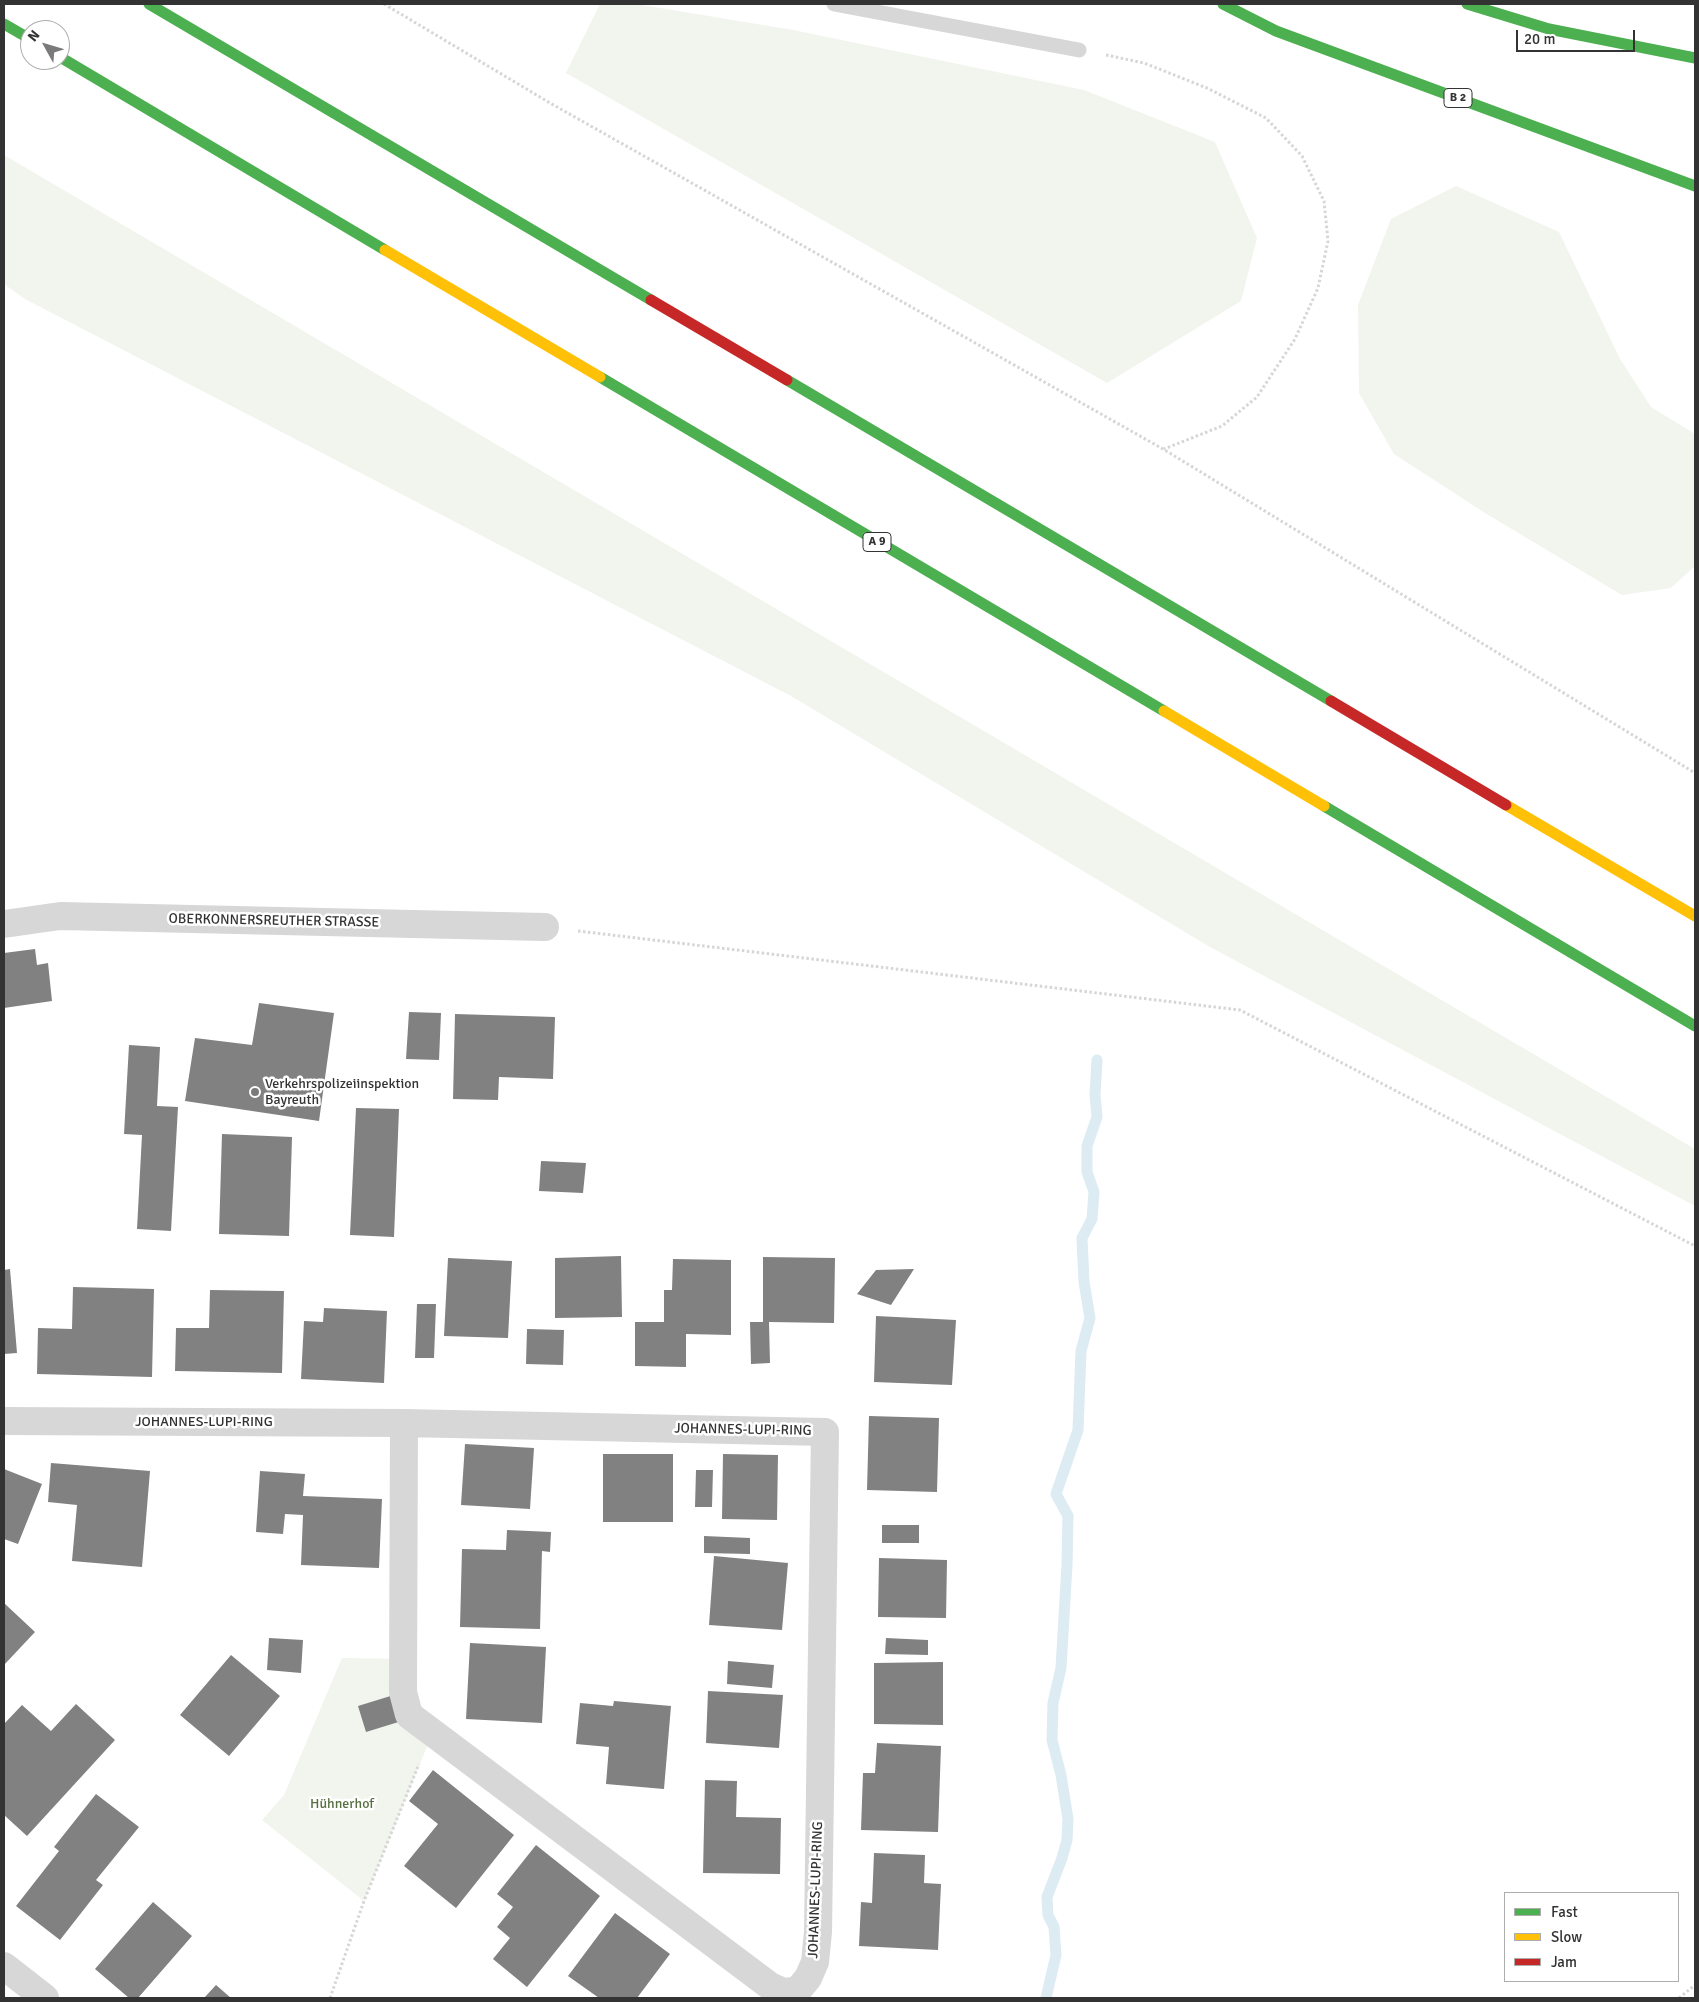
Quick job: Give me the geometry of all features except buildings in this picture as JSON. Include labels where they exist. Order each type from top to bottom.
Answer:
[{"type":"main road","points":[[149,4],[1695,916]]},
{"type":"main road","name":"B 2","points":[[1223,4],[1276,31],[1695,186]]},
{"type":"main road","points":[[1467,4],[1549,29],[1695,58]]},
{"type":"main road","points":[[4,24],[20,33]]},
{"type":"main road","name":"A 9","points":[[70,63],[1695,1026]]},
{"type":"street","name":"OBERKONNERSREUTHER STRASSE","points":[[4,924],[60,916],[545,927]]},
{"type":"street","name":"JOHANNES-LUPI-RING","points":[[4,1421],[404,1423],[825,1432],[818,1932],[815,1962],[808,1978],[798,1990],[784,1992],[770,1986],[409,1715],[403,1692],[404,1423]]},
{"type":"street","points":[[5,1970],[45,1998]]},
{"type":"lane","points":[[834,4],[1079,50]]},
{"type":"path","points":[[384,4],[550,103],[1163,449],[1695,772]]},
{"type":"path","points":[[1079,50],[1144,63],[1207,88],[1266,118],[1302,156],[1324,201],[1328,241],[1318,288],[1284,356],[1257,397],[1222,426],[1163,449]]},
{"type":"path","points":[[545,927],[1240,1010],[1695,1246]]},
{"type":"path","points":[[330,1998],[364,1901],[432,1734]]},
{"type":"path","points":[[1679,1998],[1695,1985]]},
{"type":"green space","points":[[600,4],[636,4],[793,30],[1084,90],[1215,142],[1257,238],[1241,301],[1107,383],[566,73]]},
{"type":"green space","points":[[4,155],[1695,1149],[1695,1206],[1210,947],[791,696],[25,299],[4,284]]},
{"type":"green space","points":[[1456,186],[1559,232],[1620,359],[1651,407],[1695,434],[1695,566],[1671,588],[1622,595],[1485,513],[1394,454],[1359,393],[1358,305],[1391,219]]},
{"type":"green space","name":"Hühnerhof","points":[[342,1658],[403,1659],[403,1692],[432,1734],[364,1901],[262,1820],[284,1795]]},
{"type":"waterway","points":[[1046,1998],[1056,1955],[1054,1927],[1048,1915],[1047,1897],[1067,1840],[1068,1819],[1061,1775],[1052,1740],[1053,1703],[1061,1668],[1068,1516],[1056,1494],[1078,1430],[1081,1351],[1090,1318],[1084,1282],[1082,1238],[1092,1219],[1094,1192],[1087,1172],[1087,1146],[1097,1117],[1095,1095],[1097,1060]]},
{"type":"traffic: fast","points":[[149,4],[651,300]]},
{"type":"traffic: fast","points":[[1223,4],[1276,31],[1695,186]]},
{"type":"traffic: fast","points":[[1467,4],[1549,29],[1695,58]]},
{"type":"traffic: fast","points":[[4,24],[20,33]]},
{"type":"traffic: fast","points":[[70,63],[385,250]]},
{"type":"traffic: fast","points":[[600,377],[1164,711]]},
{"type":"traffic: fast","points":[[787,380],[1331,701]]},
{"type":"traffic: fast","points":[[1324,806],[1695,1026]]},
{"type":"traffic: slow","points":[[385,250],[600,377]]},
{"type":"traffic: slow","points":[[1164,711],[1324,806]]},
{"type":"traffic: slow","points":[[1506,805],[1695,916]]},
{"type":"traffic: jam","points":[[651,300],[787,380]]},
{"type":"traffic: jam","points":[[1331,701],[1506,805]]},
{"type":"place","name":"Verkehrspolizeiinspektion Bayreuth","points":[[255,1092]]}]
